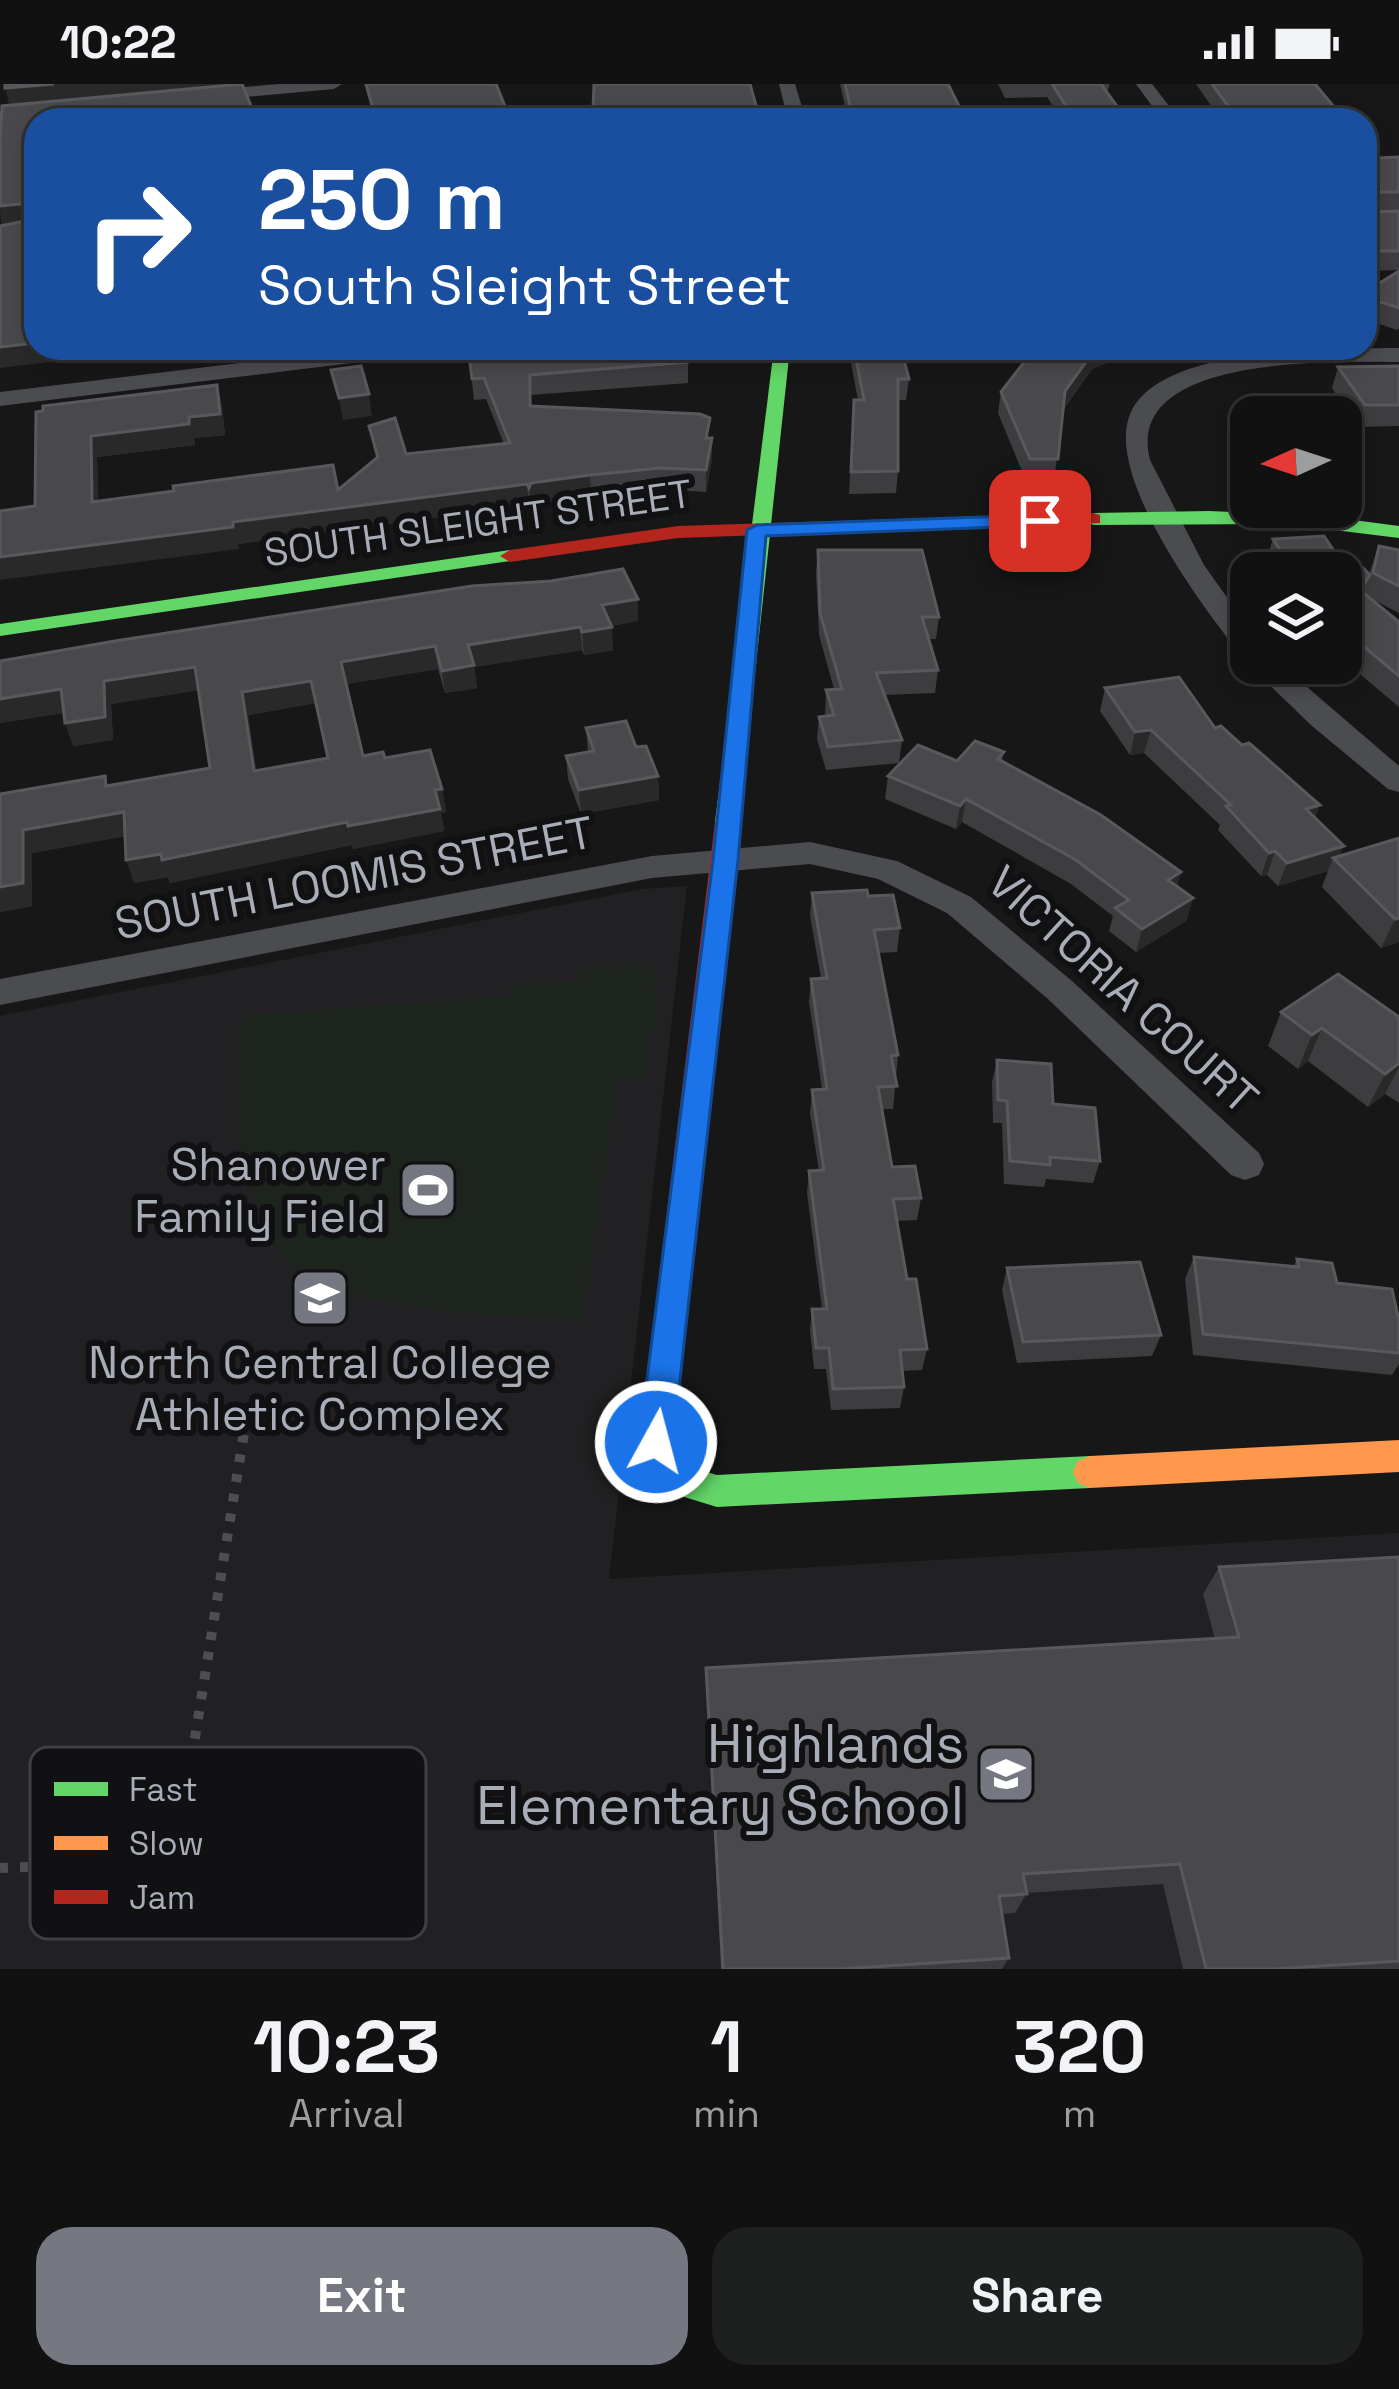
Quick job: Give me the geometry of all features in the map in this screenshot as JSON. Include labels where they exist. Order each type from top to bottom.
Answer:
[{"type":"street","points":[[191,97],[334,84]]},
{"type":"street","points":[[0,399],[319,360]]},
{"type":"street","points":[[780,360],[757,530],[726,860],[656,1442],[670,1478],[717,1491],[1399,1456]]},
{"type":"street","points":[[1230,623],[1208,595],[1164,515],[1135,446],[1139,420],[1156,398],[1201,373],[1271,360]]},
{"type":"street","name":"SOUTH SLEIGHT STREET","points":[[0,630],[628,537],[1164,515],[1292,516],[1399,532]]},
{"type":"street","points":[[1285,684],[1399,782]]},
{"type":"street","name":"VICTORIA COURT","points":[[726,860],[810,853],[846,858],[920,881],[959,905],[1060,990],[1246,1164]]},
{"type":"street","name":"SOUTH LOOMIS STREET","points":[[0,992],[652,867],[726,860]]},
{"type":"path","points":[[193,1747],[248,1408]]},
{"type":"path","points":[[0,1868],[30,1867]]},
{"type":"shaded area","name":"North Central College Athletic Complex","points":[[687,886],[609,1579],[1399,1533],[1399,1969],[0,1969],[0,1016],[642,889]]},
{"type":"shaded area","name":"Shanower Family Field","points":[[637,961],[662,980],[651,990],[660,997],[657,1032],[649,1032],[644,1080],[618,1080],[583,1321],[471,1314],[386,1302],[313,1278],[279,1251],[252,1194],[239,1137],[238,1031],[247,1015],[509,996],[509,985],[578,981],[578,968],[613,967],[622,972]]},
{"type":"building","points":[[5,84],[54,84],[5,88]]},
{"type":"building","points":[[242,84],[252,108],[24,108],[24,204],[0,206],[2,106]]},
{"type":"building","points":[[366,84],[496,84],[506,108],[373,108]]},
{"type":"building","points":[[594,84],[750,84],[757,108],[593,108]]},
{"type":"building","points":[[845,84],[948,84],[960,108],[851,108]]},
{"type":"building","points":[[1052,84],[1101,84],[1118,108],[1067,108]]},
{"type":"building","points":[[1212,84],[1315,84],[1335,108],[1229,108]]},
{"type":"building","points":[[1377,157],[1399,157],[1399,192],[1377,192]]},
{"type":"building","points":[[1399,211],[1399,251],[1377,251],[1377,212]]},
{"type":"building","points":[[24,221],[24,344],[0,347],[0,226]]},
{"type":"building","points":[[1399,271],[1399,308],[1377,301],[1377,285]]},
{"type":"building","points":[[470,360],[688,360],[530,375],[530,406],[700,414],[710,418],[706,470],[660,468],[590,475],[531,483],[529,488],[527,484],[233,522],[233,527],[0,557],[0,511],[35,506],[36,412],[43,411],[43,406],[217,385],[220,414],[189,417],[189,424],[91,436],[92,502],[333,465],[338,490],[378,457],[369,426],[395,418],[406,454],[510,443],[484,378],[472,379]]},
{"type":"building","points":[[856,360],[904,360],[909,379],[898,379],[898,471],[851,472],[854,400],[864,400]]},
{"type":"building","points":[[1026,360],[1087,360],[1065,391],[1058,459],[1030,459],[1001,392]]},
{"type":"building","points":[[361,366],[369,394],[339,398],[331,370]]},
{"type":"building","points":[[1399,366],[1399,405],[1365,405],[1338,367]]},
{"type":"building","points":[[1324,536],[1339,552],[1281,552],[1273,539]]},
{"type":"building","points":[[1379,546],[1399,550],[1399,586],[1373,573]]},
{"type":"building","points":[[818,550],[922,550],[939,617],[922,617],[938,670],[876,673],[902,740],[828,747],[819,717],[834,715],[826,690],[842,689],[820,613]]},
{"type":"building","points":[[623,569],[638,599],[602,605],[612,627],[582,632],[580,627],[468,645],[474,665],[442,671],[435,646],[341,662],[363,756],[383,752],[385,758],[430,750],[442,789],[435,790],[440,809],[348,826],[347,822],[162,860],[161,854],[126,860],[124,812],[23,830],[23,883],[0,887],[0,794],[105,776],[106,786],[210,768],[195,667],[104,681],[105,717],[65,723],[61,689],[0,699],[0,661],[472,586],[551,581]],"holes":[[[311,681],[328,758],[254,771],[242,692]]]},
{"type":"building","points":[[1362,592],[1399,622],[1399,676],[1363,646]]},
{"type":"building","points":[[1179,677],[1215,728],[1221,726],[1242,745],[1249,743],[1320,805],[1306,809],[1344,846],[1287,863],[1275,851],[1269,853],[1226,806],[1231,805],[1151,730],[1135,732],[1105,688]]},
{"type":"building","points":[[626,721],[636,747],[646,746],[658,776],[579,790],[566,756],[594,751],[586,728]]},
{"type":"building","points":[[975,741],[1004,752],[998,759],[1101,815],[1181,872],[1168,880],[1193,898],[1142,929],[1115,908],[1129,900],[1076,860],[966,799],[960,806],[888,776],[918,745],[957,761]]},
{"type":"building","points":[[1399,838],[1399,918],[1395,919],[1333,858]]},
{"type":"building","points":[[867,890],[868,896],[893,895],[900,928],[874,930],[898,1055],[891,1056],[897,1086],[878,1087],[892,1167],[915,1166],[921,1198],[893,1199],[907,1279],[916,1279],[927,1349],[900,1350],[904,1387],[833,1389],[829,1348],[816,1348],[812,1309],[827,1309],[809,1171],[824,1170],[812,1090],[827,1089],[811,979],[827,978],[812,893]]},
{"type":"building","points":[[1338,974],[1399,1017],[1399,1063],[1385,1074],[1322,1028],[1312,1035],[1281,1012]]},
{"type":"building","points":[[997,1060],[1051,1064],[1053,1104],[1095,1108],[1100,1161],[1050,1157],[1050,1165],[1010,1161],[1007,1101],[998,1100]]},
{"type":"building","points":[[1194,1257],[1299,1267],[1297,1259],[1332,1263],[1337,1283],[1392,1289],[1399,1353],[1203,1334]]},
{"type":"building","points":[[1140,1262],[1161,1335],[1023,1342],[1007,1268]]},
{"type":"building","name":"Highlands Elementary School","points":[[1399,1557],[1399,1961],[1206,1969],[1180,1864],[1023,1874],[1027,1894],[999,1896],[1009,1958],[839,1969],[723,1969],[706,1668],[1239,1637],[1219,1567]]},
{"type":"traffic: fast","points":[[727,822],[781,360]]},
{"type":"traffic: fast","points":[[1093,519],[1285,518],[1399,532]]},
{"type":"traffic: fast","points":[[0,630],[510,556]]},
{"type":"traffic: fast","points":[[657,1431],[656,1441],[670,1478],[717,1491],[1090,1472]]},
{"type":"traffic: slow","points":[[1090,1472],[1399,1456]]},
{"type":"traffic: jam","points":[[510,556],[678,532],[1093,519]]},
{"type":"traffic: jam","points":[[657,1431],[727,822]]},
{"type":"place","name":"Shanower Family Field","points":[[428,1190]]},
{"type":"place","name":"North Central College Athletic Complex","points":[[320,1298]]},
{"type":"place","name":"Highlands Elementary School","points":[[1006,1774]]},
{"type":"route","points":[[656,1442],[726,860],[757,530],[1040,521]]}]
